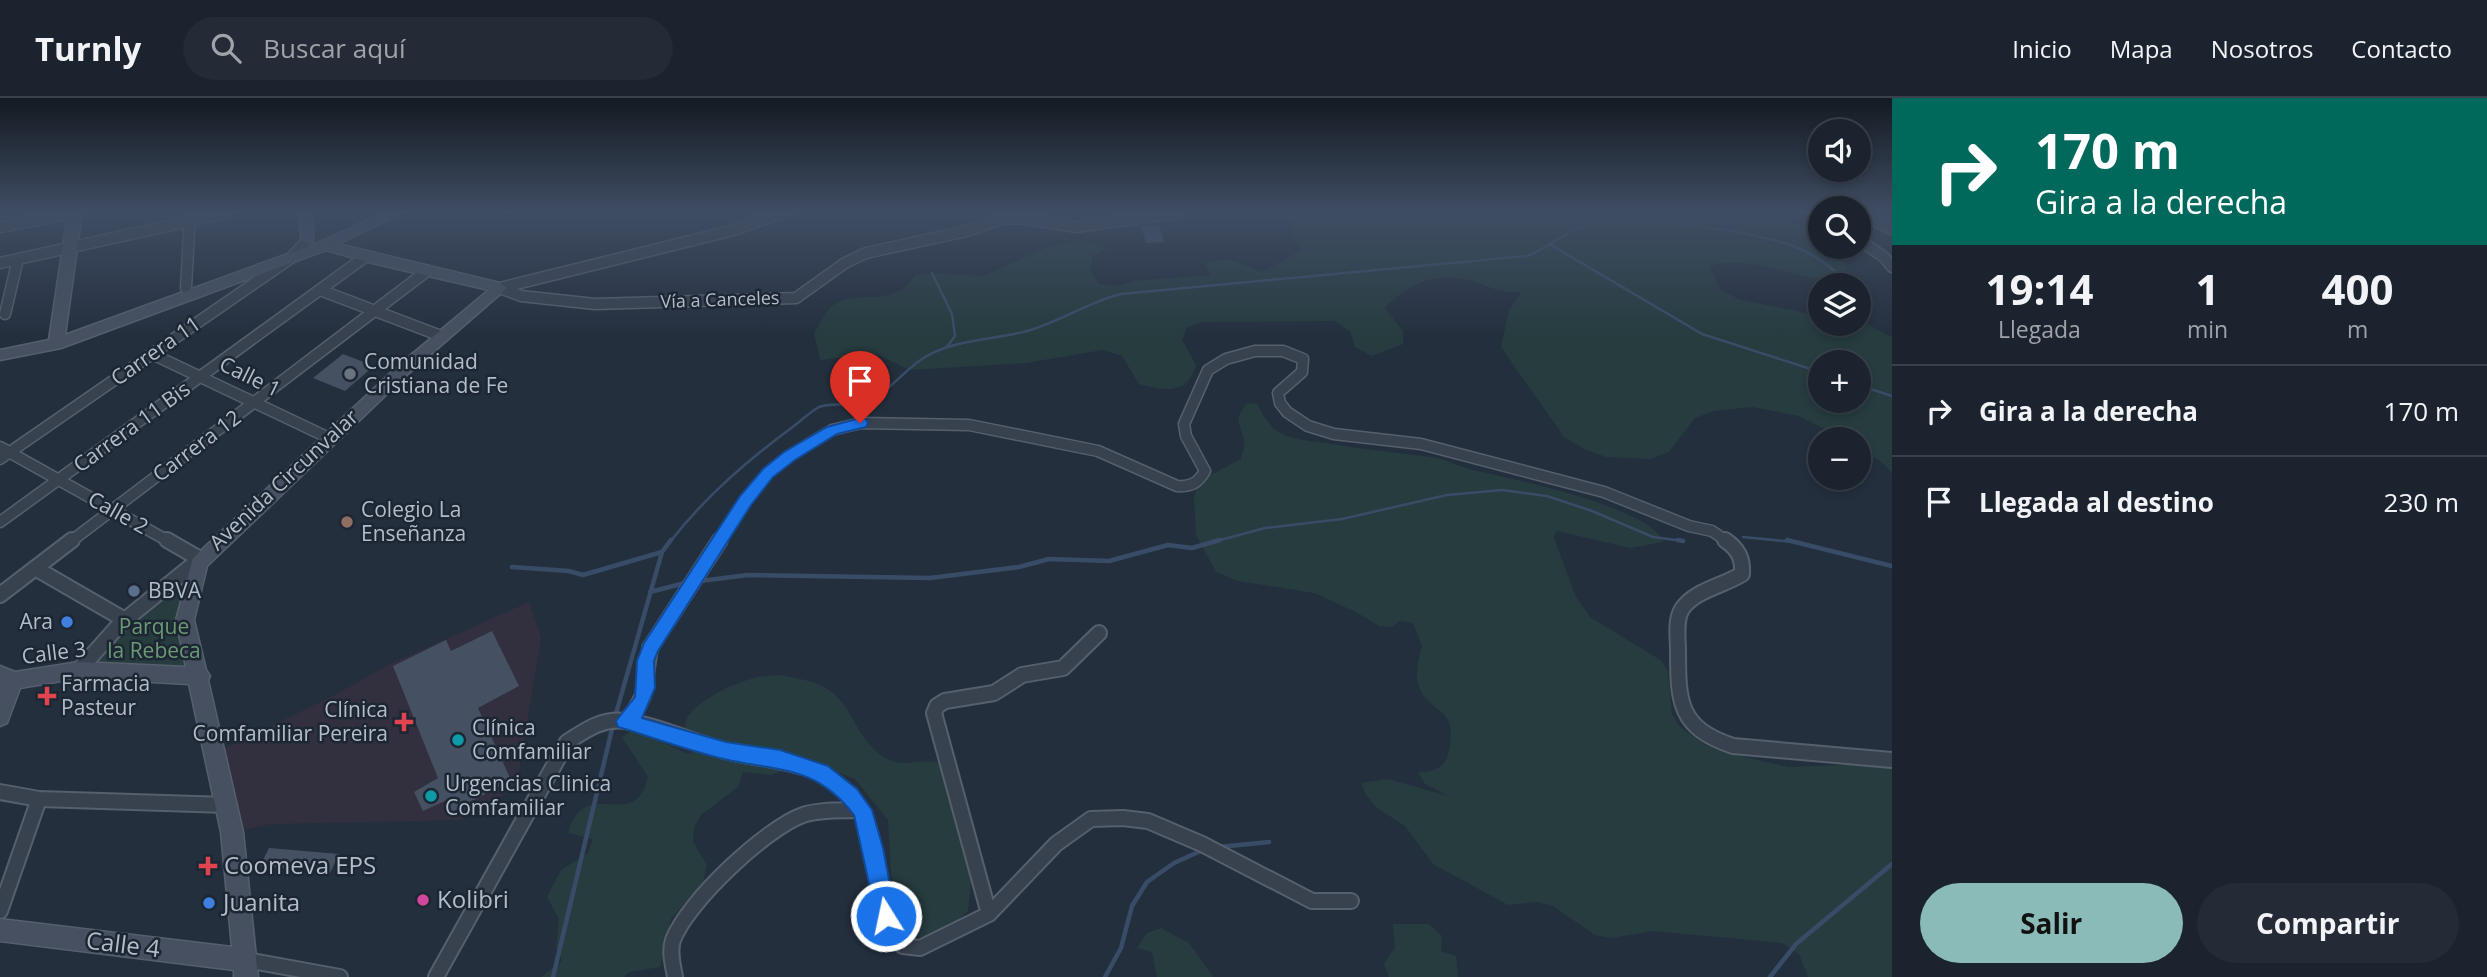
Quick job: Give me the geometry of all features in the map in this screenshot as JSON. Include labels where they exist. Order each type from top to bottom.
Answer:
[{"type":"main road","points":[[56,340],[70,254]]},
{"type":"main road","points":[[0,346],[56,340],[273,254]]},
{"type":"main road","points":[[0,355],[56,340],[302,254]]},
{"type":"main road","points":[[355,254],[499,288]]},
{"type":"main road","name":"Avenida Circunvalar","points":[[246,969],[227,805],[186,620],[199,561],[329,438],[499,288]]},
{"type":"main road","name":"Calle 3","points":[[4,680],[79,670],[200,676]]},
{"type":"main road","points":[[0,717],[4,680]]},
{"type":"main road","name":"Calle 4","points":[[0,930],[246,969]]},
{"type":"street","points":[[0,263],[42,254]]},
{"type":"street","points":[[187,288],[188,254]]},
{"type":"street","name":"Carrera 11","points":[[3,452],[152,354],[295,254]]},
{"type":"street","points":[[499,288],[636,254]]},
{"type":"street","name":"Vía a Canceles","points":[[499,288],[509,295],[578,303],[796,298],[822,283],[841,265],[867,254]]},
{"type":"street","points":[[1880,254],[1892,267]]},
{"type":"street","name":"Carrera 11 Bis","points":[[0,522],[365,257]]},
{"type":"street","points":[[5,314],[18,259]]},
{"type":"street","name":"Carrera 12","points":[[0,595],[427,271]]},
{"type":"street","points":[[320,290],[442,336]]},
{"type":"street","points":[[625,721],[635,713],[643,699],[646,688],[646,661],[650,648],[746,500],[768,473],[820,436],[860,423],[969,425],[1098,451],[1168,483],[1186,487],[1199,481],[1205,471],[1202,458],[1184,432],[1184,420],[1201,379],[1212,366],[1223,360],[1279,348],[1291,351],[1303,359],[1302,372],[1278,393],[1280,403],[1287,412],[1308,426],[1334,434],[1421,444],[1490,460],[1604,492],[1678,522],[1712,531],[1735,547],[1743,562],[1742,574],[1731,583],[1694,597],[1682,606],[1678,616],[1678,693],[1687,717],[1704,734],[1733,747],[1771,752],[1866,755],[1892,760]]},
{"type":"street","name":"Calle 1","points":[[152,354],[329,438]]},
{"type":"street","name":"Calle 2","points":[[3,452],[59,480],[199,561]]},
{"type":"street","points":[[79,670],[125,620],[199,561]]},
{"type":"street","points":[[35,568],[125,620]]},
{"type":"street","points":[[989,914],[934,713],[937,706],[945,701],[995,693],[1022,675],[1062,668],[1099,634]]},
{"type":"street","points":[[436,977],[567,743],[597,723],[625,721],[726,751],[780,759],[821,773],[850,795],[862,810],[873,848],[890,937],[903,946],[920,948],[989,914],[1056,844],[1091,819],[1123,818],[1148,821],[1202,844],[1312,901],[1351,901]]},
{"type":"street","points":[[0,792],[39,799],[227,805]]},
{"type":"street","points":[[0,911],[39,799]]},
{"type":"street","points":[[676,977],[671,954],[673,940],[698,903],[770,834],[803,815],[862,810]]},
{"type":"street","points":[[246,969],[340,977]]},
{"type":"shaded area","name":"Clínica Comfamiliar Pereira","points":[[529,602],[541,638],[516,788],[461,820],[271,824],[232,832],[215,753],[337,694],[388,665]]},
{"type":"green space","points":[[1033,254],[1097,254],[1093,256],[1091,272],[1099,284],[1117,286],[1133,281],[1211,275],[1205,263],[1229,259],[1262,272],[1295,254],[1808,254],[1808,259],[1843,259],[1847,268],[1846,273],[1808,273],[1808,277],[1739,263],[1723,263],[1710,267],[1720,289],[1738,299],[1808,314],[1808,336],[1871,336],[1871,326],[1892,337],[1892,474],[1871,455],[1871,427],[1821,427],[1799,416],[1752,407],[1714,411],[1695,418],[1669,452],[1651,459],[1606,457],[1584,449],[1564,437],[1501,347],[1509,310],[1521,292],[1499,290],[1456,278],[1444,277],[1422,282],[1393,300],[1385,308],[1403,331],[1403,344],[1372,356],[1355,347],[1350,332],[1335,321],[1202,322],[1187,328],[1182,340],[1196,365],[1192,375],[1181,386],[1166,389],[1139,384],[1122,356],[1103,350],[1026,363],[909,370],[876,354],[820,360],[814,333],[829,309],[838,302],[896,293],[915,275],[932,273],[984,276]]},
{"type":"green space","points":[[1257,403],[1272,426],[1290,437],[1437,458],[1468,469],[1578,496],[1608,506],[1654,529],[1663,542],[1631,548],[1556,531],[1554,538],[1576,597],[1590,617],[1662,661],[1668,672],[1672,714],[1679,726],[1705,745],[1788,767],[1842,765],[1866,760],[1892,765],[1892,977],[1808,977],[1799,954],[1782,943],[1653,931],[1611,938],[1595,935],[1553,906],[1537,902],[1508,905],[1433,864],[1405,826],[1377,808],[1366,795],[1361,783],[1388,779],[1448,796],[1425,784],[1418,772],[1431,771],[1441,766],[1449,751],[1451,734],[1446,717],[1425,697],[1418,684],[1418,662],[1422,646],[1413,623],[1400,621],[1392,627],[1379,626],[1314,593],[1238,581],[1216,572],[1196,535],[1194,497],[1199,481],[1241,459],[1244,443],[1239,416],[1246,404]]},
{"type":"green space","name":"Parque la Rebeca","points":[[200,559],[189,598],[200,676],[79,670]]},
{"type":"green space","points":[[778,675],[822,686],[834,694],[848,710],[864,738],[890,760],[902,763],[937,762],[946,772],[949,798],[974,851],[968,911],[953,924],[930,936],[902,934],[894,921],[888,820],[855,779],[826,768],[797,766],[770,775],[743,772],[738,787],[701,815],[694,828],[693,842],[707,865],[703,882],[671,919],[660,967],[629,972],[624,977],[541,977],[562,961],[556,948],[559,919],[547,897],[561,870],[588,853],[593,839],[568,833],[576,816],[586,807],[597,804],[632,802],[642,794],[648,777],[622,737],[634,729],[688,754],[700,748],[686,730],[690,713],[699,705],[743,681]]},
{"type":"green space","points":[[1393,924],[1429,924],[1442,936],[1441,951],[1456,956],[1458,977],[1389,977],[1384,964],[1395,947]]},
{"type":"green space","points":[[1161,928],[1189,943],[1213,977],[1157,977],[1152,952],[1137,948],[1147,933]]},
{"type":"building","points":[[343,354],[374,366],[345,391],[313,378]]},
{"type":"building","name":"Clínica Comfamiliar","points":[[492,631],[519,686],[478,708],[511,780],[452,812],[447,800],[423,811],[414,792],[438,778],[393,666],[446,640],[451,651]]},
{"type":"building","points":[[269,848],[339,854],[330,873],[260,866]]},
{"type":"waterway","points":[[670,542],[697,510],[728,480],[809,414],[825,405],[851,405],[871,400],[918,362],[937,351],[962,343],[1027,331],[1121,294],[1531,254]]},
{"type":"waterway","points":[[1566,254],[1702,334],[1808,368]]},
{"type":"waterway","points":[[1809,254],[1837,273]]},
{"type":"waterway","points":[[932,273],[952,314],[955,336],[947,347]]},
{"type":"waterway","points":[[1871,389],[1892,396]]},
{"type":"waterway","points":[[1213,542],[1265,528],[1342,519],[1447,495],[1502,490],[1547,496],[1592,511],[1653,537],[1683,541],[1678,540]]},
{"type":"waterway","points":[[1743,537],[1794,542]]},
{"type":"waterway","points":[[662,552],[671,540]]},
{"type":"waterway","points":[[1213,542],[1220,540]]},
{"type":"waterway","points":[[1787,540],[1892,566]]},
{"type":"waterway","points":[[700,581],[748,575],[930,578],[1019,567],[1049,559],[1109,561],[1168,545],[1192,548],[1213,542]]},
{"type":"waterway","points":[[512,567],[569,571],[583,575],[662,552]]},
{"type":"waterway","points":[[651,592],[662,552]]},
{"type":"waterway","points":[[651,592],[685,583]]},
{"type":"waterway","points":[[615,717],[651,592]]},
{"type":"waterway","points":[[553,977],[613,725]]},
{"type":"waterway","points":[[1219,847],[1269,842]]},
{"type":"waterway","points":[[1105,977],[1121,948],[1132,906],[1147,882],[1174,863],[1205,849]]},
{"type":"waterway","points":[[1770,977],[1796,944],[1892,864]]},
{"type":"place","name":"Comunidad Cristiana de Fe","points":[[350,374]]},
{"type":"place","name":"Colegio La Enseñanza","points":[[347,522]]},
{"type":"place","name":"BBVA","points":[[134,591]]},
{"type":"place","name":"Ara","points":[[67,622]]},
{"type":"place","name":"Farmacia Pasteur","points":[[47,696]]},
{"type":"place","name":"Clínica Comfamiliar Pereira","points":[[404,722]]},
{"type":"place","name":"Clínica Comfamiliar","points":[[458,740]]},
{"type":"place","name":"Urgencias Clinica Comfamiliar","points":[[431,796]]},
{"type":"place","name":"Coomeva EPS","points":[[208,866]]},
{"type":"place","name":"Kolibri","points":[[423,900]]},
{"type":"place","name":"Juanita","points":[[209,903]]},
{"type":"route","points":[[860,423],[832,430],[789,456],[768,473],[746,500],[650,648],[646,661],[646,688],[643,699],[635,713],[625,721],[726,751],[780,759],[821,773],[850,795],[862,810],[873,848],[886,916]]}]
